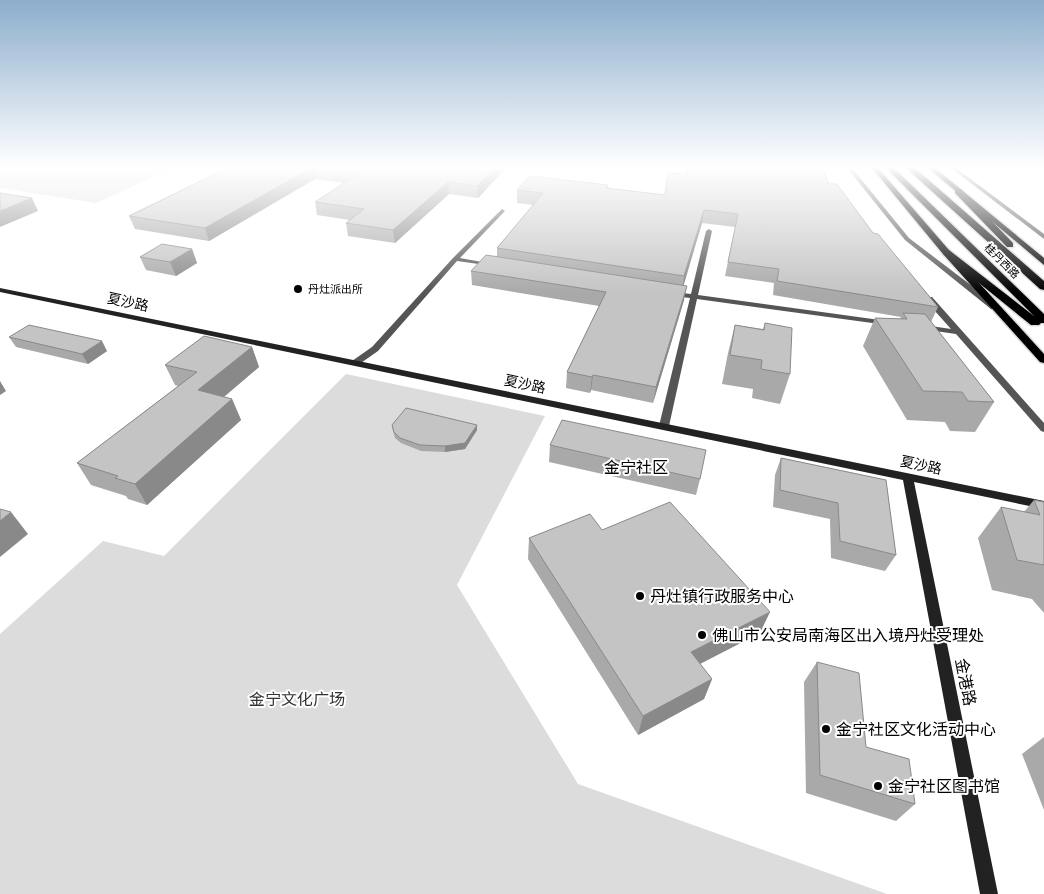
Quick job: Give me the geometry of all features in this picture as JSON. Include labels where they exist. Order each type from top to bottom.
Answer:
[{"type":"highway","name":"桂丹西路","points":[[932,210],[1044,320]]},
{"type":"highway","name":"桂丹西路","points":[[957,210],[1044,286]]},
{"type":"highway","points":[[976,210],[1044,280]]},
{"type":"highway","points":[[946,252],[1044,330]]},
{"type":"main road","points":[[911,210],[946,252],[1044,360]]},
{"type":"main road","points":[[981,210],[1044,262]]},
{"type":"street","points":[[882,210],[906,239],[1002,314]]},
{"type":"street","points":[[1008,210],[1044,237]]},
{"type":"street","points":[[355,363],[375,349],[455,259],[502,211]]},
{"type":"street","points":[[664,426],[709,231]]},
{"type":"street","points":[[455,259],[503,267]]},
{"type":"street","name":"夏沙路","points":[[0,290],[1044,505]]},
{"type":"street","points":[[665,293],[891,323]]},
{"type":"street","points":[[926,295],[1044,429]]},
{"type":"street","points":[[911,326],[958,332]]},
{"type":"street","name":"金港路","points":[[908,477],[989,894]]},
{"type":"green space","name":"金宁文化广场","points":[[346,374],[545,416],[457,585],[578,784],[887,894],[0,894],[0,634],[103,541],[164,556]]},
{"type":"building","points":[[142,210],[237,210],[205,228],[129,216]]},
{"type":"building","points":[[363,210],[416,210],[393,230],[346,223]]},
{"type":"building","points":[[529,210],[856,210],[873,233],[878,234],[938,307],[777,281],[779,269],[728,262],[738,214],[704,210],[684,276],[497,248]]},
{"type":"building","points":[[162,244],[192,249],[170,262],[140,257]]},
{"type":"building","points":[[486,255],[687,286],[656,387],[567,372],[606,292],[471,271]]},
{"type":"building","points":[[903,313],[925,314],[994,402],[968,401],[962,392],[923,391],[875,318],[907,319]]},
{"type":"building","points":[[765,323],[792,328],[790,374],[761,369],[762,360],[730,355],[735,325],[764,330]]},
{"type":"building","points":[[29,325],[102,341],[82,354],[9,337]]},
{"type":"building","points":[[204,336],[252,347],[198,390],[232,399],[135,484],[115,478],[118,476],[77,463],[197,372],[165,365]]},
{"type":"building","points":[[406,408],[477,425],[465,443],[445,446],[420,445],[400,438],[394,432],[392,425]]},
{"type":"building","points":[[562,420],[706,450],[700,479],[550,445]]},
{"type":"building","points":[[781,458],[886,480],[896,555],[840,541],[838,503],[780,490]]},
{"type":"building","points":[[1034,500],[1044,502],[1044,565],[1017,560],[1001,507],[1040,515]]},
{"type":"building","name":"丹灶镇行政服务中心","points":[[670,502],[770,612],[691,652],[712,679],[643,716],[529,538],[590,514],[602,530]]},
{"type":"building","points":[[0,509],[11,512],[0,521]]},
{"type":"building","points":[[817,662],[859,673],[866,747],[909,759],[915,804],[820,775]]},
{"type":"place","name":"丹灶派出所","points":[[298,289]]},
{"type":"place","name":"丹灶镇行政服务中心","points":[[640,596]]},
{"type":"place","name":"佛山市公安局南海区出入境丹灶受理处","points":[[702,635]]},
{"type":"place","name":"金宁社区文化活动中心","points":[[826,729]]},
{"type":"place","name":"金宁社区图书馆","points":[[878,786]]},
{"type":"district","name":"金宁社区","points":[[636,467]]}]
